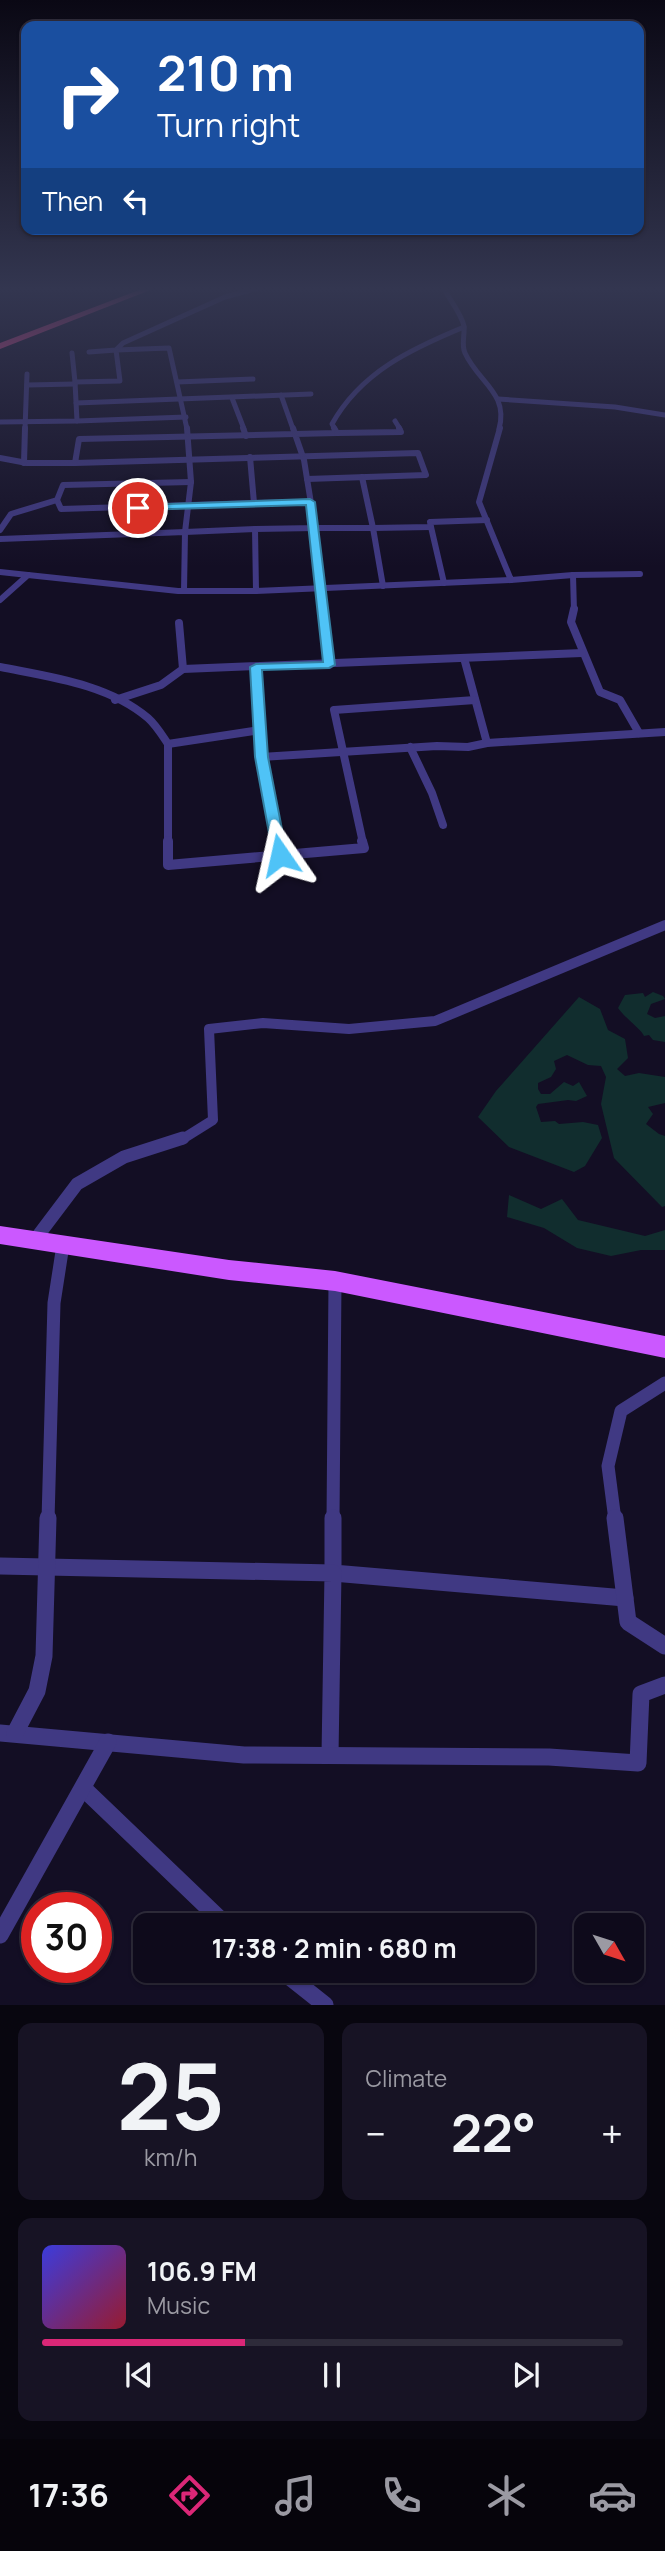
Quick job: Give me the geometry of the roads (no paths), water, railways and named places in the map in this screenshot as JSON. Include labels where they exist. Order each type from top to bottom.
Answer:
[{"type":"main road","points":[[0,1236],[229,1270],[335,1281],[665,1347]]},
{"type":"street","points":[[24,463],[28,422],[27,381]]},
{"type":"street","points":[[27,385],[120,381]]},
{"type":"street","points":[[184,591],[185,532],[190,506],[193,458],[177,382],[213,381]]},
{"type":"street","points":[[337,433],[332,424],[349,396],[366,381]]},
{"type":"street","points":[[484,381],[498,399],[503,415],[479,502],[511,580]]},
{"type":"street","points":[[75,383],[77,421]]},
{"type":"street","points":[[76,403],[311,394]]},
{"type":"street","points":[[281,395],[303,457],[307,479],[315,528],[329,665]]},
{"type":"street","points":[[232,398],[246,436]]},
{"type":"street","points":[[498,399],[615,407],[665,415]]},
{"type":"street","points":[[0,422],[186,417]]},
{"type":"street","points":[[310,502],[61,509],[57,500],[79,439],[401,432],[396,421]]},
{"type":"street","points":[[0,458],[24,463],[71,463],[418,453],[426,475],[307,479]]},
{"type":"street","points":[[250,457],[254,503]]},
{"type":"street","points":[[362,477],[383,586]]},
{"type":"street","points":[[63,485],[191,482]]},
{"type":"street","points":[[0,530],[10,514],[57,500]]},
{"type":"street","points":[[444,583],[430,522],[487,520]]},
{"type":"street","points":[[0,539],[255,529],[431,527]]},
{"type":"street","points":[[255,529],[256,591]]},
{"type":"street","points":[[0,572],[184,591],[256,591],[640,574]]},
{"type":"street","points":[[0,600],[27,575]]},
{"type":"street","points":[[573,575],[574,611],[571,622],[583,653],[600,692],[620,700],[639,733]]},
{"type":"street","points":[[115,700],[164,683],[183,669],[179,623]]},
{"type":"street","points":[[183,669],[583,653]]},
{"type":"street","points":[[464,659],[487,743]]},
{"type":"street","points":[[0,667],[46,676],[93,690],[150,719],[168,744],[168,865],[364,848],[334,710],[475,700]]},
{"type":"street","points":[[256,667],[261,757],[280,855]]},
{"type":"street","points":[[168,744],[260,730]]},
{"type":"street","points":[[261,757],[410,747],[468,747],[487,743],[665,732]]},
{"type":"street","points":[[410,747],[432,793],[443,825]]},
{"type":"street","points":[[34,1241],[77,1184],[124,1157],[177,1142],[213,1121],[209,1029],[263,1024],[349,1028],[435,1021],[665,925]]},
{"type":"street","points":[[63,1245],[54,1303],[44,1656],[37,1690],[7,1733],[243,1755],[549,1757],[638,1763],[641,1694],[665,1685]]},
{"type":"street","points":[[330,1755],[335,1281]]},
{"type":"street","points":[[665,1383],[621,1411],[608,1466],[628,1622],[665,1646]]},
{"type":"street","points":[[0,1566],[333,1573],[625,1598]]},
{"type":"street","points":[[2,1928],[108,1742]]},
{"type":"street","points":[[83,1788],[213,1913]]},
{"type":"street","points":[[297,1983],[325,2005]]}]
